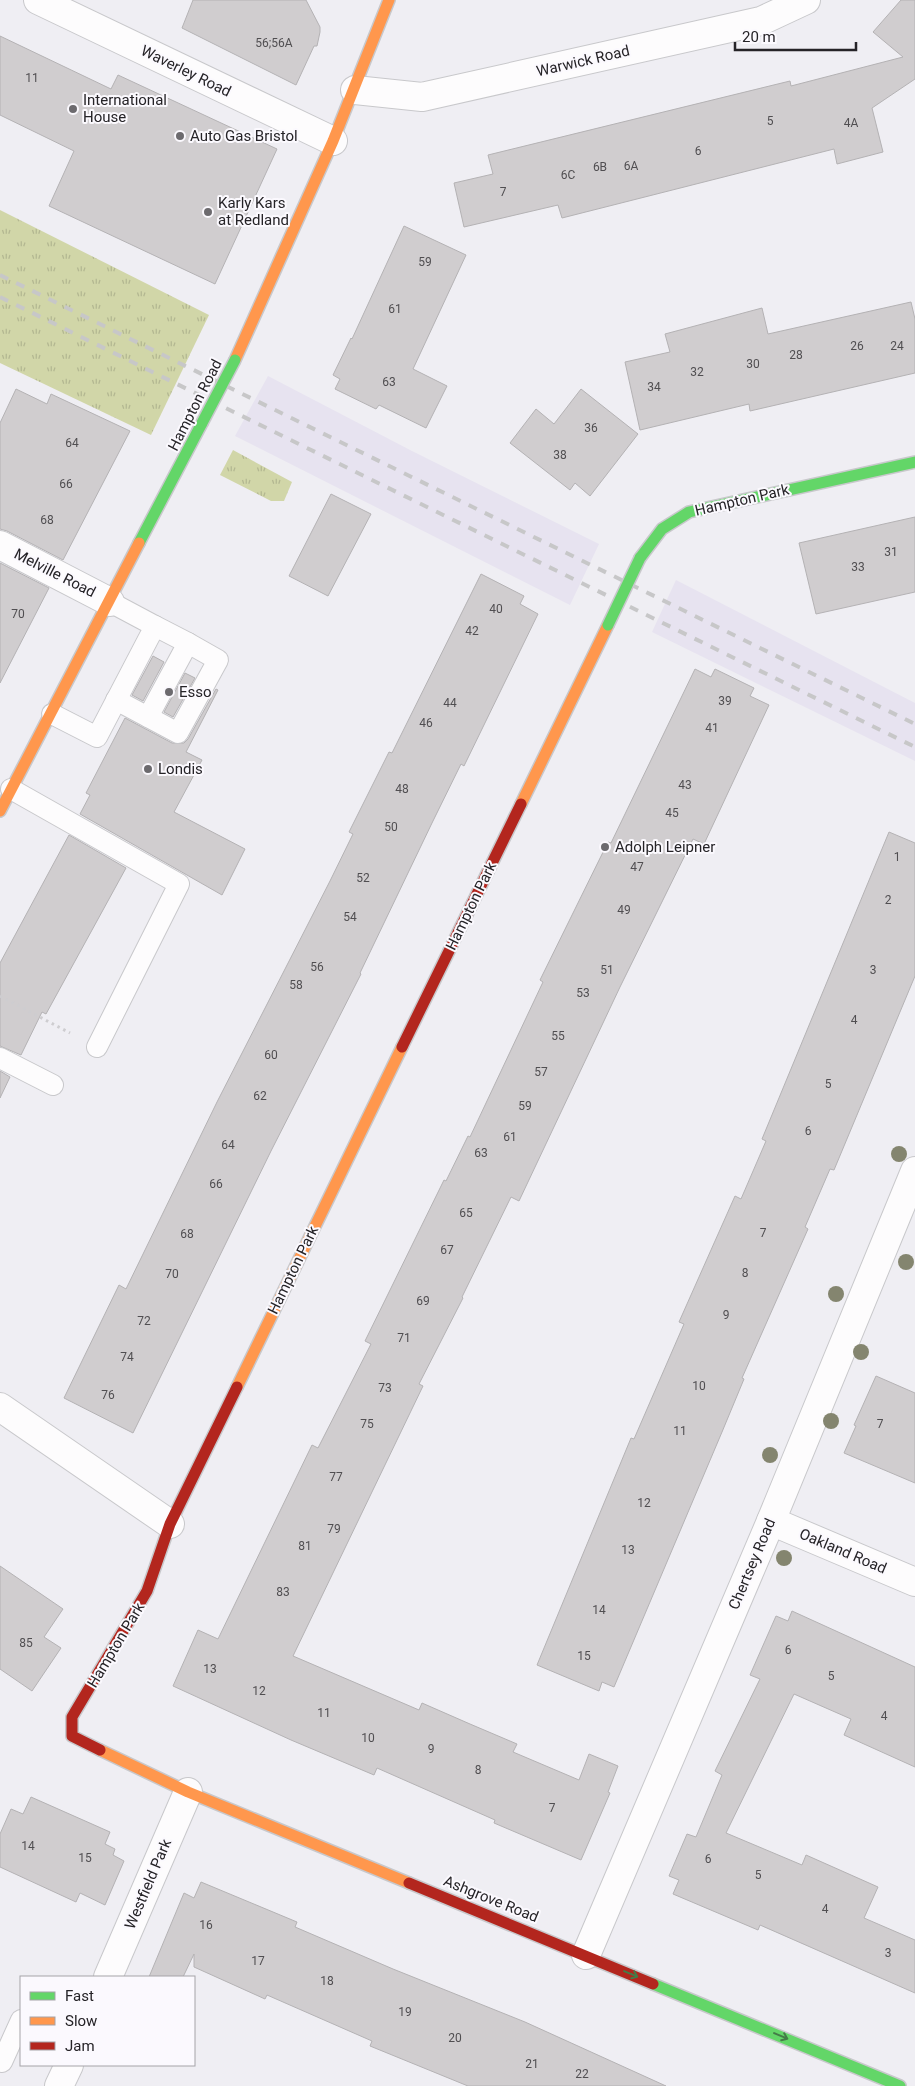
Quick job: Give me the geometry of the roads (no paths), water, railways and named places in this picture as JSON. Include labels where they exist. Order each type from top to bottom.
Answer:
[{"type":"street","name":"Waverley Road","points":[[38,0],[333,141]]},
{"type":"street","name":"Hampton Road","points":[[0,811],[235,360],[355,90],[389,0]]},
{"type":"street","name":"Warwick Road","points":[[355,90],[422,97],[761,20],[806,0]]},
{"type":"street","name":"Hampton Park","points":[[72,1736],[72,1717],[147,1592],[170,1524],[640,558],[662,529],[688,512],[915,462]]},
{"type":"street","name":"Melville Road","points":[[0,545],[110,602]]},
{"type":"street","name":"Chertsey Road","points":[[586,1955],[771,1520],[915,1171]]},
{"type":"street","points":[[0,1407],[170,1524]]},
{"type":"street","name":"Oakland Road","points":[[771,1520],[915,1582]]},
{"type":"street","name":"Ashgrove Road","points":[[72,1736],[188,1792],[900,2086]]},
{"type":"street","name":"Westfield Park","points":[[108,1976],[188,1792]]},
{"type":"street","points":[[59,2086],[69,2066]]},
{"type":"lane","points":[[110,602],[218,660],[178,733],[116,700]]},
{"type":"lane","points":[[52,714],[97,737],[155,626]]},
{"type":"lane","points":[[148,717],[188,643]]},
{"type":"lane","points":[[11,789],[179,884],[97,1047]]},
{"type":"lane","points":[[0,1058],[53,1085]]},
{"type":"lane","points":[[2,2062],[20,2022]]},
{"type":"railway","points":[[0,275],[915,724]]},
{"type":"railway","points":[[0,297],[915,747]]},
{"type":"place","name":"International House","points":[[73,109]]},
{"type":"place","name":"Auto Gas Bristol","points":[[180,136]]},
{"type":"place","name":"Karly Kars at Redland","points":[[208,212]]},
{"type":"place","name":"Esso","points":[[169,692]]},
{"type":"place","name":"Londis","points":[[148,769]]},
{"type":"place","name":"Adolph Leipner","points":[[605,847]]}]
